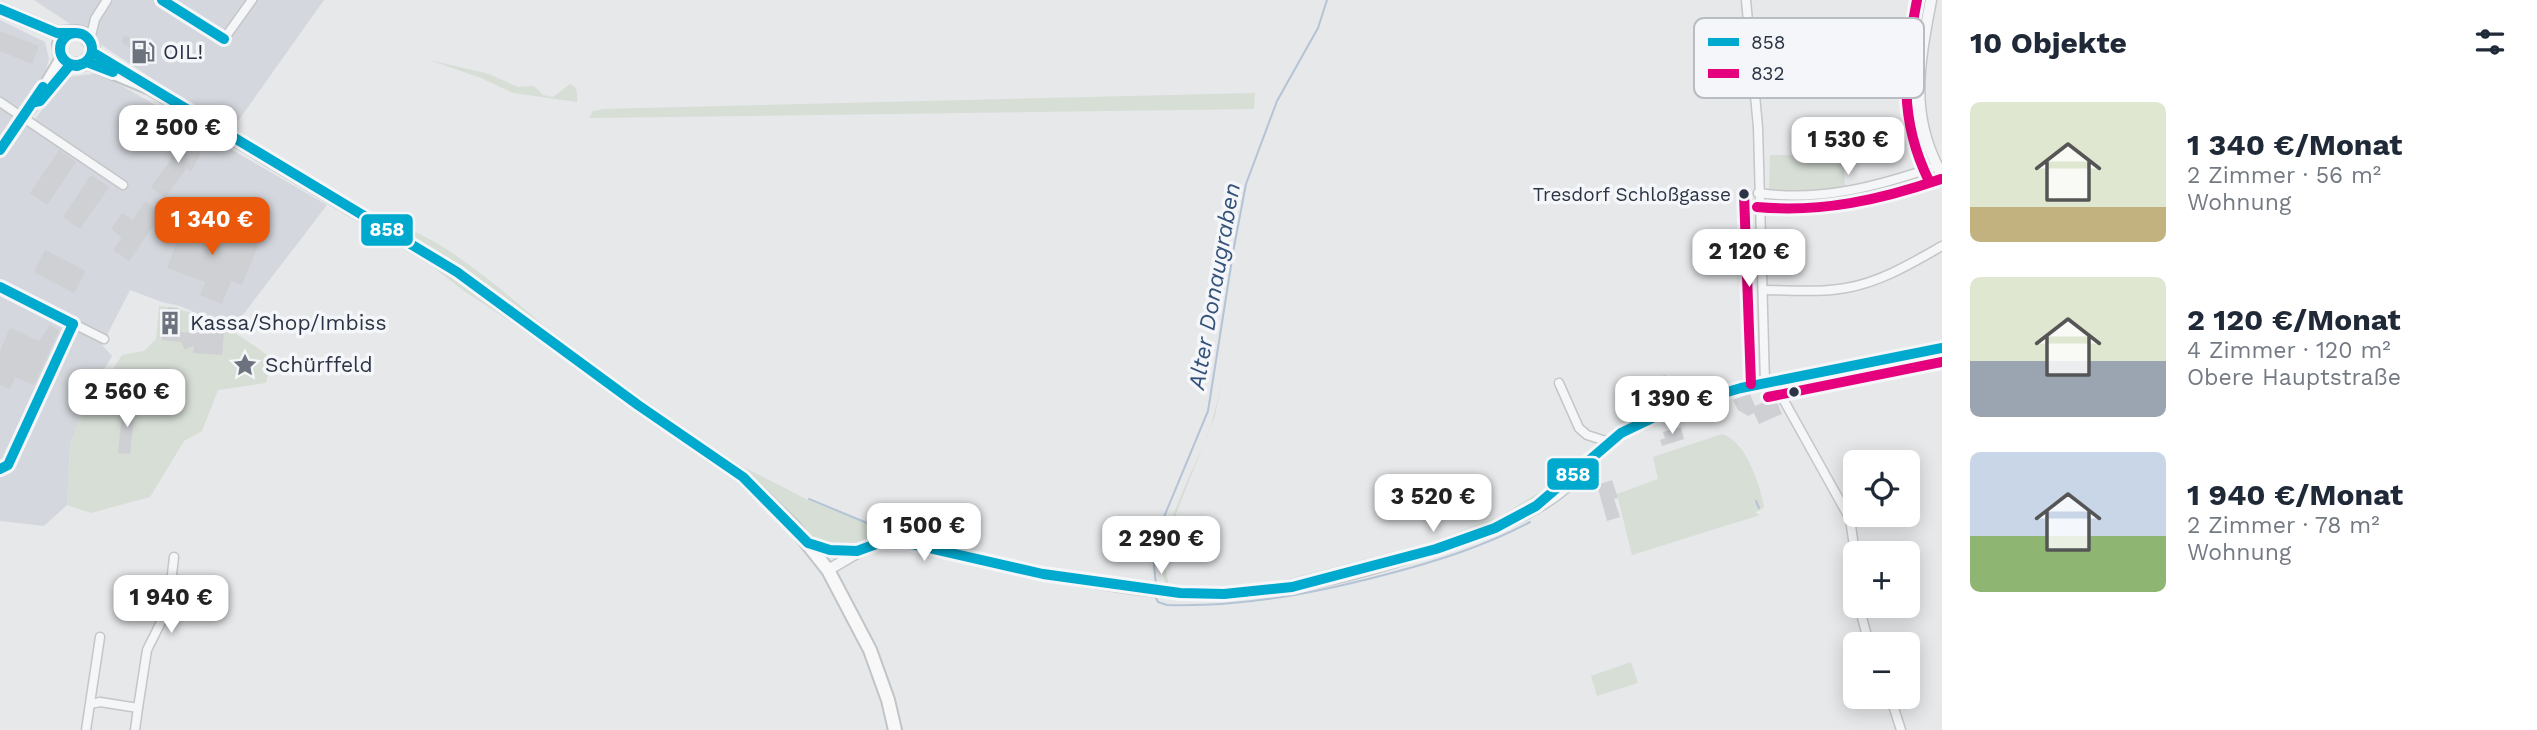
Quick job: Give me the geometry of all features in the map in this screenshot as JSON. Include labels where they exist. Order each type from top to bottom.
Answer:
[{"type":"main road","points":[[0,9],[67,37],[479,286],[638,405],[743,477],[808,543],[828,570],[870,650],[888,700],[895,730]]},
{"type":"main road","points":[[0,150],[35,102],[40,101],[66,62],[67,37]]},
{"type":"main road","points":[[66,62],[90,51]]},
{"type":"main road","points":[[808,543],[830,550],[858,551]]},
{"type":"street","points":[[90,51],[95,19],[107,0]]},
{"type":"street","points":[[162,0],[224,39],[252,0]]},
{"type":"street","points":[[1746,0],[1748,18]]},
{"type":"street","points":[[1924,46],[1931,0]]},
{"type":"street","points":[[67,37],[95,19]]},
{"type":"street","points":[[1755,98],[1769,382],[1850,519],[1853,541]]},
{"type":"street","points":[[1758,194],[1843,193],[1940,171],[1924,138],[1919,98]]},
{"type":"street","points":[[0,102],[122,185]]},
{"type":"street","points":[[1763,290],[1828,290],[1864,284],[1889,275],[1942,246]]},
{"type":"street","points":[[0,287],[104,339]]},
{"type":"street","points":[[0,469],[8,465],[73,324]]},
{"type":"street","points":[[828,570],[858,551],[879,543],[907,543],[988,563],[1073,579],[1180,593],[1241,593],[1304,585],[1481,534],[1536,506],[1580,471],[1609,442],[1664,411],[1706,397],[1769,382],[1942,348]]},
{"type":"street","points":[[1559,383],[1579,428],[1587,435],[1609,442]]},
{"type":"street","points":[[135,730],[148,650],[167,612],[174,557]]},
{"type":"street","points":[[86,730],[100,637]]},
{"type":"street","points":[[90,704],[100,702],[138,708]]},
{"type":"street","points":[[1894,709],[1901,730]]},
{"type":"shaded area","points":[[34,0],[324,0],[231,131]]},
{"type":"shaded area","points":[[0,20],[45,42],[49,59],[45,73],[21,110],[35,119],[68,77],[100,73],[327,205],[232,329],[180,306],[130,290],[102,345],[112,356],[88,396],[70,445],[67,505],[44,526],[0,521]]},
{"type":"shaded area","points":[[429,60],[489,74],[518,87],[534,86],[543,95],[553,97],[570,84],[576,89],[577,102],[513,93],[481,78]]},
{"type":"shaded area","points":[[1255,93],[1254,109],[589,118],[593,111],[604,109]]},
{"type":"shaded area","points":[[1770,155],[1843,156],[1845,188],[1769,192]]},
{"type":"shaded area","points":[[378,219],[401,226],[446,249],[510,297],[547,328],[547,332],[473,277]]},
{"type":"shaded area","points":[[403,244],[442,267],[585,370],[464,291]]},
{"type":"shaded area","points":[[159,306],[190,312],[219,324],[259,349],[272,359],[266,383],[218,390],[202,431],[184,441],[150,497],[91,513],[67,505],[70,445],[88,396],[103,385],[122,355],[144,351],[156,339]]},
{"type":"shaded area","points":[[1221,383],[1215,416],[1210,428],[1216,406]]},
{"type":"shaded area","points":[[1722,434],[1731,438],[1745,454],[1764,507],[1755,513],[1760,515],[1632,555],[1617,494],[1658,479],[1653,457]]},
{"type":"shaded area","points":[[1202,447],[1166,539],[1174,512]]},
{"type":"shaded area","points":[[728,459],[812,502],[906,538],[874,539],[854,545],[834,546],[810,540]]},
{"type":"shaded area","points":[[1577,468],[1533,503],[1483,528],[1376,563],[1282,585],[1224,591],[1170,588],[1163,576],[1162,558],[1166,540],[1165,566],[1169,586],[1233,586],[1280,581],[1435,541],[1501,516]]},
{"type":"shaded area","points":[[1631,662],[1638,683],[1597,696],[1591,676]]},
{"type":"building","points":[[0,31],[39,46],[32,64],[0,51]]},
{"type":"building","name":"OIL!","points":[[125,35],[141,44],[143,40],[153,46],[146,58],[121,42]]},
{"type":"building","points":[[179,135],[205,145],[191,172],[187,168],[165,198],[151,187],[170,161]]},
{"type":"building","points":[[59,150],[76,162],[47,205],[30,193]]},
{"type":"building","points":[[91,175],[109,187],[80,229],[63,217]]},
{"type":"building","points":[[145,201],[162,213],[129,261],[113,250],[122,237],[111,229],[122,213],[133,220]]},
{"type":"building","points":[[187,216],[259,244],[242,285],[231,281],[222,304],[200,295],[205,282],[167,268]]},
{"type":"building","points":[[45,250],[86,271],[74,293],[34,272]]},
{"type":"building","points":[[168,307],[179,308],[177,332],[195,333],[195,323],[201,324],[201,331],[224,333],[222,355],[193,353],[194,345],[185,350],[181,342],[162,340],[164,315],[167,315]]},
{"type":"building","points":[[50,325],[59,330],[34,385],[15,377],[10,389],[0,385],[0,351],[10,328],[39,341]]},
{"type":"building","points":[[1665,375],[1669,390],[1640,399],[1632,386]]},
{"type":"building","points":[[1750,394],[1755,406],[1764,402],[1766,396],[1776,400],[1782,414],[1759,424],[1754,413],[1748,416],[1738,410],[1733,400]]},
{"type":"building","points":[[123,404],[135,405],[130,454],[118,453]]},
{"type":"building","points":[[1681,427],[1684,439],[1662,446],[1660,440],[1665,438],[1663,432]]},
{"type":"building","points":[[1612,480],[1620,517],[1607,521],[1597,485]]},
{"type":"waterway","name":"Alter Donaugraben","points":[[1156,585],[1154,541],[1208,411],[1246,184],[1277,101],[1318,28],[1327,0]]},
{"type":"waterway","points":[[809,499],[872,525],[927,542]]},
{"type":"waterway","points":[[1756,501],[1759,508]]},
{"type":"waterway","name":"Alter Donaugraben","points":[[1155,596],[1158,602],[1167,605],[1195,605],[1303,593],[1357,582],[1440,559],[1530,522]]},
{"type":"waterway","points":[[1024,565],[1141,582]]},
{"type":"transit line","name":"858","points":[[162,0],[224,39]]},
{"type":"transit line","name":"832","points":[[1914,18],[1917,0]]},
{"type":"transit line","name":"858","points":[[0,9],[57,33],[73,33]]},
{"type":"transit line","name":"858","points":[[76,33],[87,38],[92,49],[87,60],[76,65],[65,60],[60,49],[65,38],[76,33]]},
{"type":"transit line","name":"858","points":[[92,52],[457,272],[638,405],[743,477],[808,543],[830,550],[857,551],[879,543],[907,543],[1043,574],[1180,593],[1224,594],[1292,587],[1436,549],[1495,528],[1536,506],[1621,433],[1675,407],[1741,388],[1942,348]]},
{"type":"transit line","name":"858","points":[[35,102],[40,101],[70,65],[77,66],[87,62],[113,72]]},
{"type":"transit line","name":"858","points":[[0,150],[43,87]]},
{"type":"transit line","name":"832","points":[[1907,98],[1912,136],[1929,181]]},
{"type":"transit line","name":"832","points":[[1757,207],[1804,208],[1850,203],[1941,179]]},
{"type":"transit line","name":"832","points":[[1744,194],[1751,384]]},
{"type":"transit line","name":"858","points":[[0,287],[73,324]]},
{"type":"transit line","name":"858","points":[[0,469],[8,465],[73,324]]},
{"type":"transit line","name":"832","points":[[1768,397],[1942,362]]},
{"type":"place","name":"OIL!","points":[[143,52]]},
{"type":"place","name":"Tresdorf Schloßgasse","points":[[1744,194]]},
{"type":"place","name":"Kassa/Shop/Imbiss","points":[[170,323]]},
{"type":"place","name":"Schürffeld","points":[[245,365]]}]
